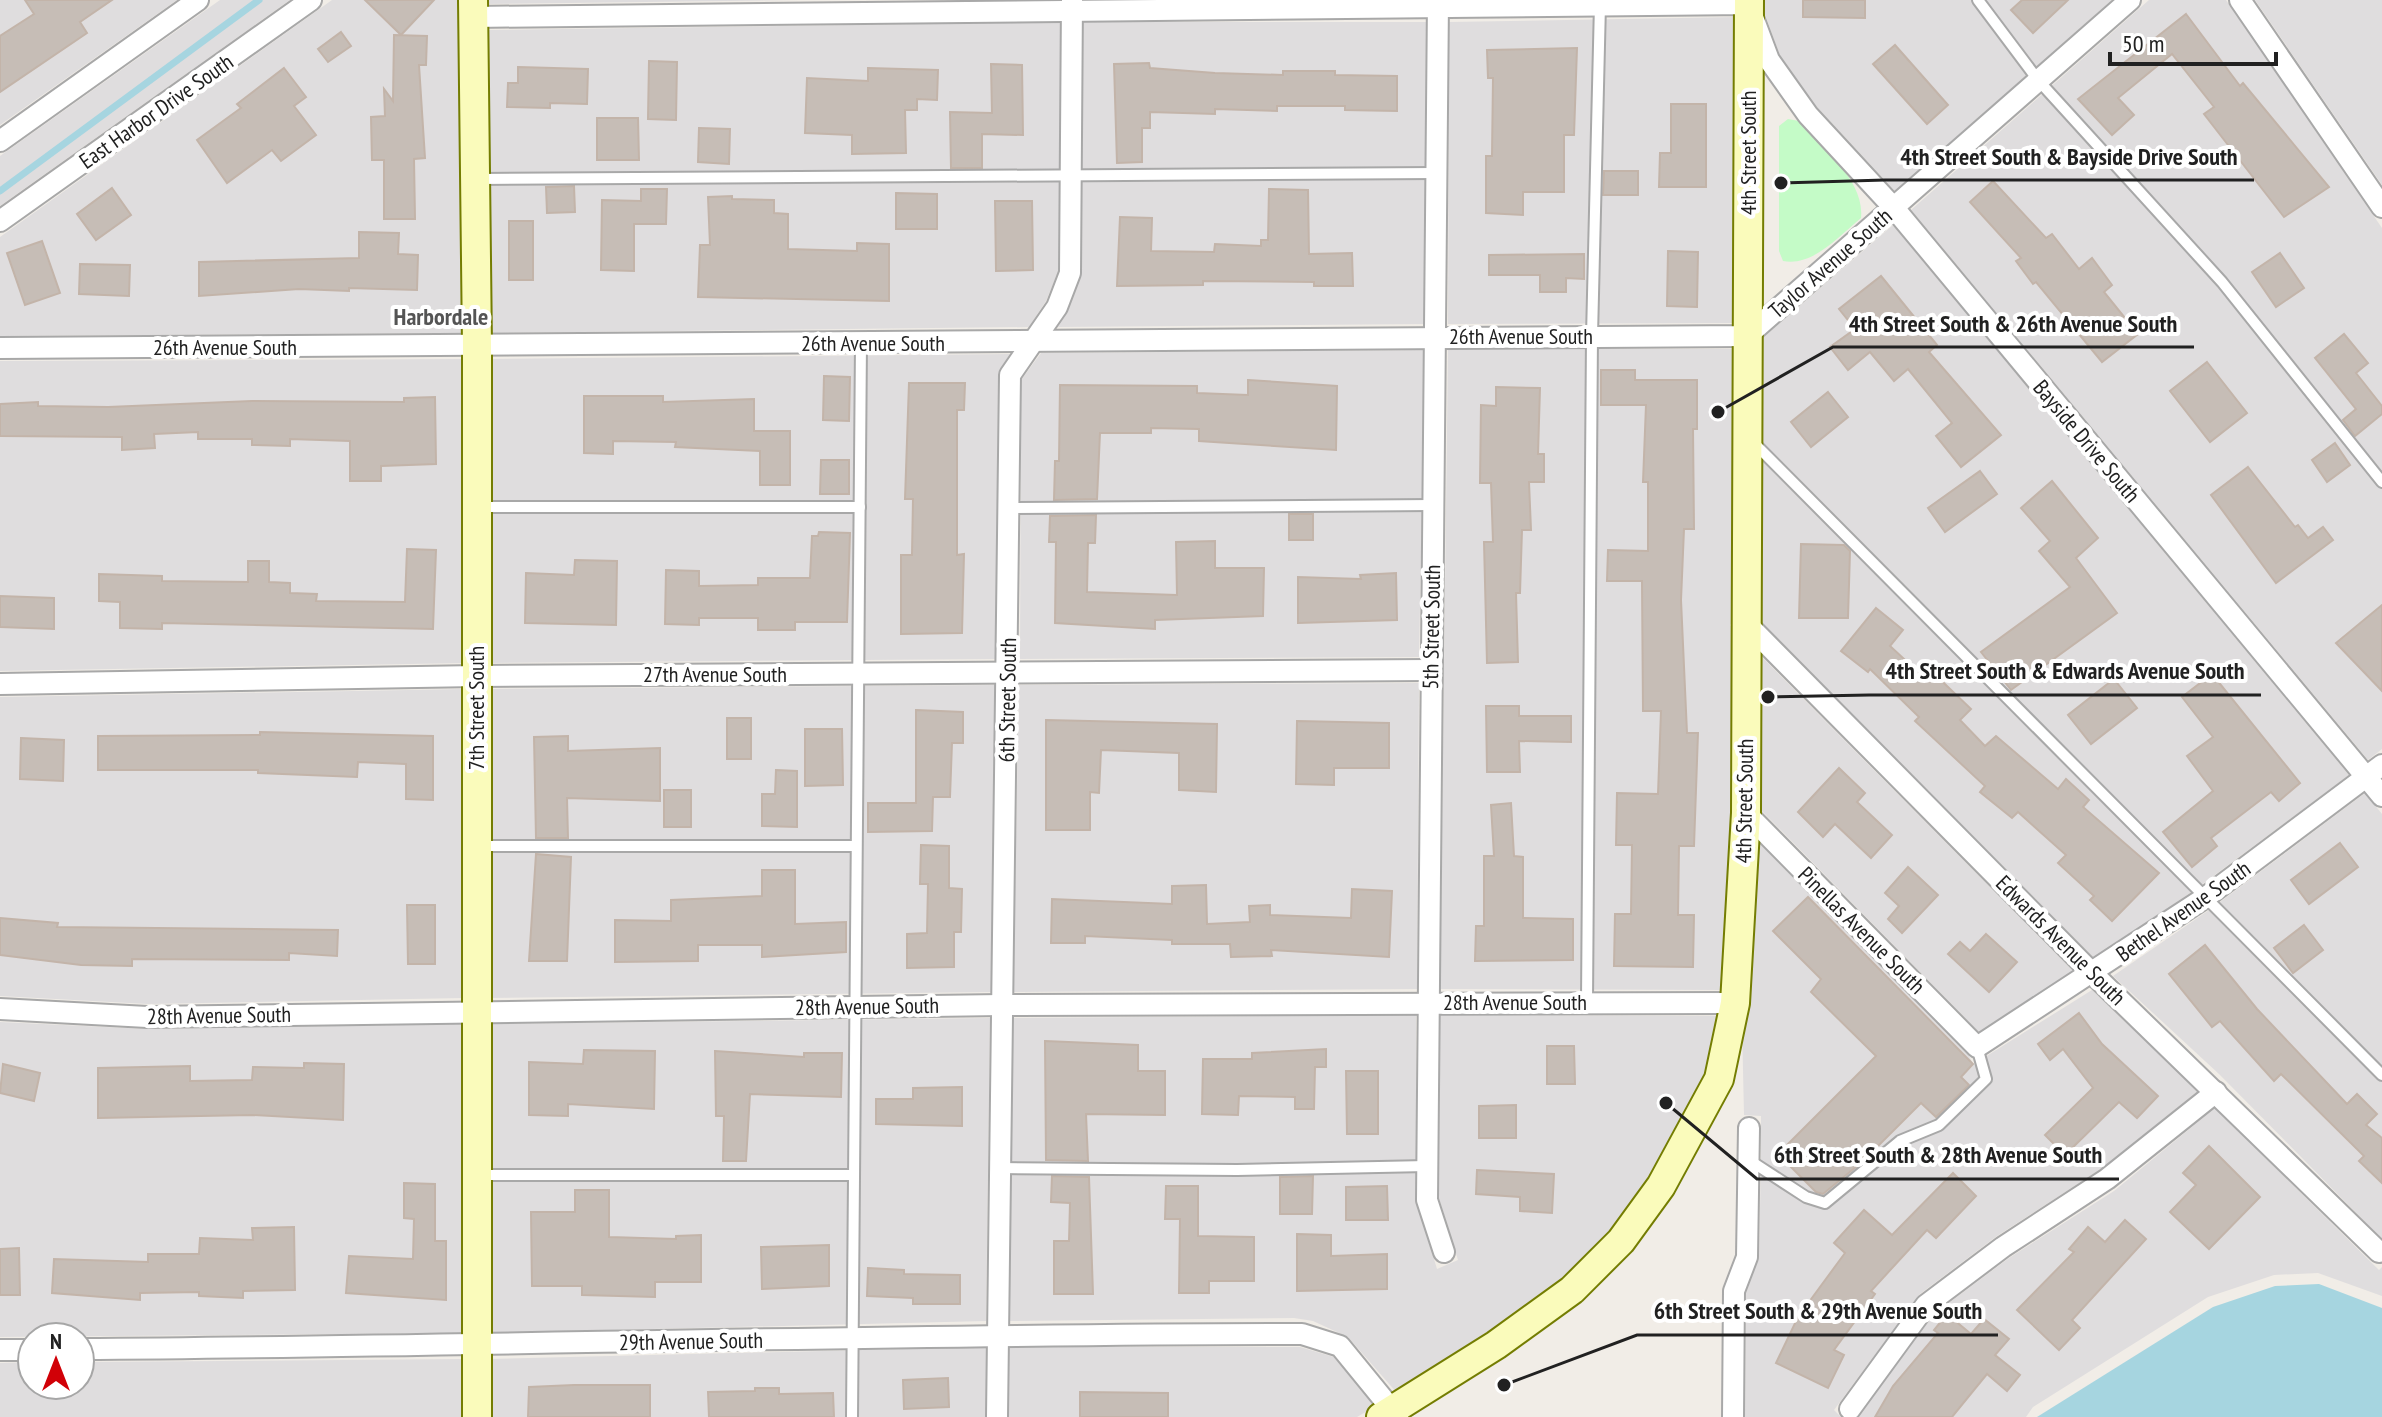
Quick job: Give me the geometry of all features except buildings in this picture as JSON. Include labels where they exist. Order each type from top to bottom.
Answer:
[{"type":"street","points":[[0,141],[198,0]]},
{"type":"street","name":"East Harbor Drive South","points":[[0,221],[311,0]]},
{"type":"street","name":"Taylor Avenue South","points":[[1747,336],[2130,0]]},
{"type":"street","points":[[2240,0],[2382,207]]},
{"type":"street","points":[[473,9],[1748,2]]},
{"type":"street","name":"Bayside Drive South","points":[[1748,2],[1769,60],[1800,104],[1894,208],[2374,771],[2382,796]]},
{"type":"street","name":"4th Street South","points":[[1391,1414],[1496,1345],[1572,1290],[1621,1241],[1661,1186],[1719,1079],[1735,1003],[1746,813],[1748,2]]},
{"type":"street","name":"6th Street South","points":[[997,1417],[1010,375],[1057,307],[1070,273],[1072,5]]},
{"type":"street","name":"5th Street South","points":[[1438,5],[1427,1200],[1444,1252]]},
{"type":"street","name":"7th Street South","points":[[473,9],[477,346],[477,1417]]},
{"type":"street","name":"26th Avenue South","points":[[0,348],[1747,336]]},
{"type":"street","name":"Edwards Avenue South","points":[[1747,624],[2093,974],[2379,1252]]},
{"type":"street","name":"27th Avenue South","points":[[0,684],[477,676],[1430,670]]},
{"type":"street","name":"Bethel Avenue South","points":[[1977,1047],[2093,974],[2206,897],[2374,771]]},
{"type":"street","name":"Pinellas Avenue South","points":[[1746,813],[1977,1047]]},
{"type":"street","name":"28th Avenue South","points":[[0,1009],[147,1017],[1002,1005],[1735,1003]]},
{"type":"street","points":[[1850,1409],[1926,1305],[2003,1247],[2107,1179],[2216,1092]]},
{"type":"street","points":[[1733,1417],[1734,1291],[1747,1257],[1749,1128]]},
{"type":"street","name":"29th Avenue South","points":[[96,1349],[476,1346],[997,1334],[1302,1334],[1340,1346],[1391,1414]]},
{"type":"lane","points":[[1978,0],[2038,80],[2222,282],[2382,482]]},
{"type":"lane","points":[[1587,1002],[1592,336],[1600,3]]},
{"type":"lane","points":[[475,179],[1437,173]]},
{"type":"lane","points":[[852,1417],[853,1007],[861,343]]},
{"type":"lane","points":[[1747,435],[2382,1075]]},
{"type":"lane","points":[[1009,508],[1433,505]]},
{"type":"lane","points":[[477,507],[860,507]]},
{"type":"lane","points":[[476,846],[856,846]]},
{"type":"lane","points":[[1749,1160],[1806,1197],[1825,1203],[1900,1141],[1939,1125],[1962,1105],[1986,1079],[1977,1047]]},
{"type":"lane","points":[[999,1168],[1237,1170],[1427,1166]]},
{"type":"lane","points":[[475,1175],[852,1175]]},
{"type":"shaded area","points":[[0,0],[177,0],[0,125]]},
{"type":"shaded area","points":[[220,0],[290,0],[0,206],[0,156]]},
{"type":"shaded area","points":[[332,0],[462,0],[465,333],[0,336],[0,237]]},
{"type":"shaded area","points":[[484,0],[799,0],[484,4]]},
{"type":"shaded area","points":[[1760,0],[2112,0],[1895,191],[1816,106],[1779,54]]},
{"type":"shaded area","points":[[2149,0],[2226,0],[2382,228],[2382,749],[2368,760],[1911,210]]},
{"type":"shaded area","points":[[2255,0],[2382,0],[2382,185]]},
{"type":"shaded area","points":[[1737,17],[1735,323],[1448,324],[1449,22]]},
{"type":"shaded area","points":[[1061,22],[1059,270],[1046,301],[1029,327],[488,333],[485,30]]},
{"type":"shaded area","points":[[1083,22],[1426,22],[1425,324],[1058,327],[1081,273]]},
{"type":"shaded area","points":[[1893,225],[2349,775],[2200,886],[2095,959],[1758,619],[1758,342]]},
{"type":"shaded area","points":[[1448,349],[1735,349],[1735,620],[1730,625],[1735,630],[1735,808],[1730,814],[1734,818],[1724,990],[1440,989]]},
{"type":"shaded area","points":[[1425,350],[1419,657],[1020,659],[1021,380],[1041,353]]},
{"type":"shaded area","points":[[1010,354],[998,375],[997,659],[488,663],[489,359]]},
{"type":"shaded area","points":[[466,359],[465,663],[0,671],[0,361]]},
{"type":"shaded area","points":[[1758,653],[2074,972],[1979,1032],[1758,807]]},
{"type":"shaded area","points":[[1419,683],[1417,989],[1013,992],[1019,685]]},
{"type":"shaded area","points":[[996,685],[991,992],[486,998],[488,689]]},
{"type":"shaded area","points":[[465,689],[463,998],[148,1004],[0,996],[0,697]]},
{"type":"shaded area","points":[[2365,793],[2382,814],[2382,1239],[2219,1074],[2113,976],[2212,908]]},
{"type":"shaded area","points":[[1756,840],[1969,1056],[1973,1064],[1979,1065],[1985,1057],[2092,990],[2198,1091],[2101,1169],[1997,1236],[1920,1294],[1834,1410],[1841,1417],[1745,1417],[1746,1293],[1759,1257],[1761,1160],[1761,1116],[1744,1115],[1742,1025]]},
{"type":"shaded area","points":[[1416,1015],[1416,1200],[1437,1269],[1458,1260],[1439,1198],[1439,1015],[1720,1016],[1708,1075],[1652,1178],[1612,1232],[1566,1280],[1397,1393],[1348,1337],[1313,1321],[1294,1318],[1009,1321],[1013,1018]]},
{"type":"shaded area","points":[[990,1018],[986,1321],[488,1333],[486,1024]]},
{"type":"shaded area","points":[[0,1022],[148,1029],[463,1024],[465,1333],[96,1336],[96,1321],[16,1321],[16,1337],[0,1337]]},
{"type":"shaded area","points":[[2215,1108],[2379,1270],[2382,1267],[2382,1296],[2318,1273],[2274,1275],[2208,1297],[2033,1407],[2026,1417],[1858,1417],[1934,1314],[2009,1258],[2114,1191]]},
{"type":"shaded area","points":[[986,1347],[986,1417],[488,1417],[488,1359]]},
{"type":"shaded area","points":[[1009,1347],[1300,1347],[1334,1357],[1376,1406],[1357,1417],[1008,1417]]},
{"type":"shaded area","points":[[465,1359],[465,1417],[0,1417],[0,1363],[16,1362],[16,1401],[96,1401],[96,1362]]},
{"type":"green space","points":[[1788,119],[1799,121],[1840,165],[1856,191],[1861,218],[1815,255],[1794,262],[1783,261],[1779,251],[1779,126]]},
{"type":"water","points":[[2319,1284],[2382,1308],[2382,1417],[2037,1417],[2213,1307],[2275,1286]]},
{"type":"waterway","points":[[0,191],[259,0]]},
{"type":"place","name":"4th Street South & Bayside Drive South","points":[[1781,183]]},
{"type":"place","name":"4th Street South & 26th Avenue South","points":[[1718,412]]},
{"type":"place","name":"4th Street South & Edwards Avenue South","points":[[1768,697]]},
{"type":"place","name":"6th Street South & 28th Avenue South","points":[[1666,1103]]},
{"type":"place","name":"6th Street South & 29th Avenue South","points":[[1504,1385]]},
{"type":"district","name":"Harbordale","points":[[441,316]]}]
